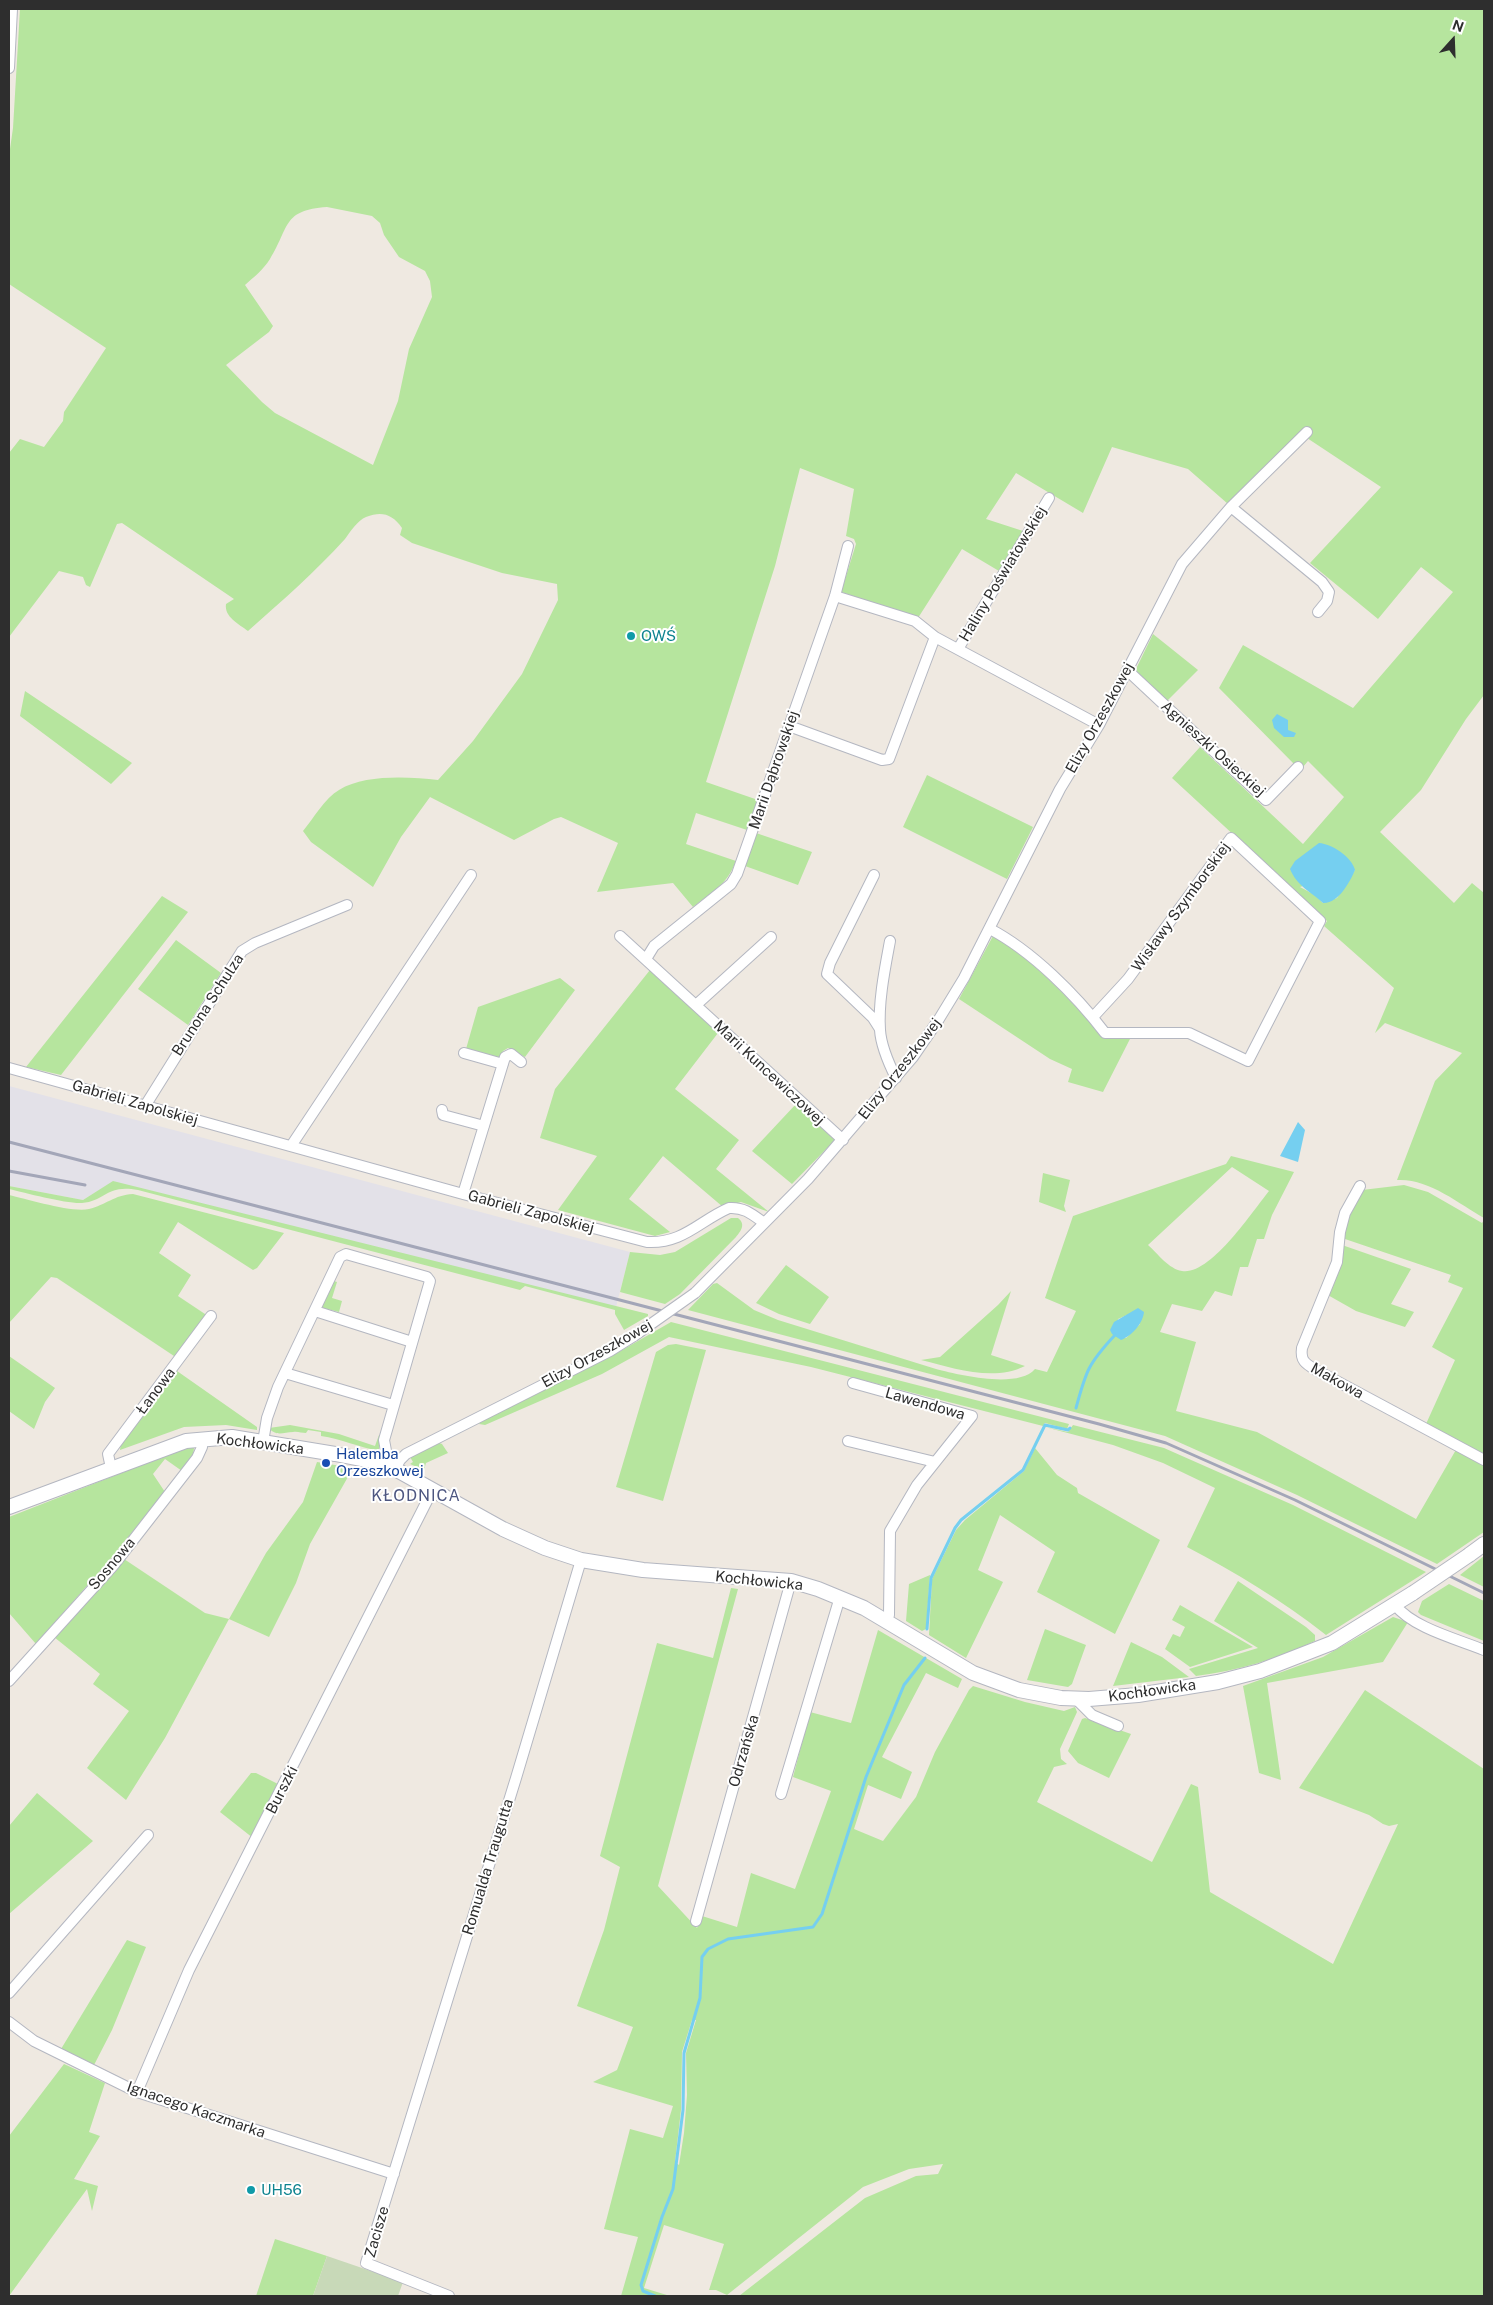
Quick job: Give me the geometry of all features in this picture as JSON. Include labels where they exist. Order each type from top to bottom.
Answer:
[{"type":"street","points":[[9,68],[12,9]]},
{"type":"street","name":"Elizy Orzeszkowej","points":[[392,1468],[406,1454],[610,1351],[695,1293],[808,1179],[843,1140],[896,1078],[940,1020],[990,929],[1060,789],[1100,725],[1182,564],[1231,508],[1307,432]]},
{"type":"street","name":"Haliny Poświatowskiej","points":[[958,649],[1049,498]]},
{"type":"street","points":[[1231,508],[1322,582],[1330,592],[1327,601],[1318,612]]},
{"type":"street","name":"Marii Dąbrowskiej","points":[[646,959],[654,946],[731,884],[737,874],[835,596],[848,546]]},
{"type":"street","name":"Haliny Poświatowskiej","points":[[835,596],[914,621],[935,637],[1100,725]]},
{"type":"street","points":[[790,726],[882,760],[889,759],[935,637]]},
{"type":"street","name":"Agnieszki Osieckiej","points":[[1127,670],[1266,800],[1298,767]]},
{"type":"street","name":"Wisławy Szymborskiej","points":[[990,929],[1015,944],[1052,976],[1093,1017],[1105,1032],[1189,1032],[1248,1060],[1320,921],[1231,838],[1128,979],[1093,1017]]},
{"type":"street","points":[[291,1146],[471,875]]},
{"type":"street","points":[[874,875],[830,963],[827,974],[873,1018],[880,1029]]},
{"type":"street","name":"Brunona Schulza","points":[[145,1106],[242,951],[255,943],[347,905]]},
{"type":"street","name":"Marii Kuncewiczowej","points":[[620,936],[843,1140]]},
{"type":"street","points":[[696,1005],[771,937]]},
{"type":"street","points":[[890,941],[885,968],[880,1029],[882,1041],[896,1078]]},
{"type":"street","points":[[464,1053],[503,1064]]},
{"type":"street","points":[[463,1194],[503,1064],[508,1054],[511,1054],[521,1062]]},
{"type":"street","name":"Gabrieli Zapolskiej","points":[[9,1068],[463,1194],[647,1242],[672,1240],[729,1208],[747,1210],[764,1223]]},
{"type":"street","points":[[442,1110],[443,1115],[484,1126]]},
{"type":"street","name":"Makowa","points":[[1360,1186],[1345,1213],[1340,1232],[1337,1262],[1302,1348],[1301,1356],[1304,1362],[1316,1370],[1484,1460]]},
{"type":"street","points":[[263,1442],[267,1418],[285,1373],[343,1254],[426,1278],[430,1281],[384,1440],[392,1468]]},
{"type":"street","points":[[315,1311],[412,1342]]},
{"type":"street","name":"Łanowa","points":[[111,1468],[108,1454],[211,1316]]},
{"type":"street","points":[[285,1373],[394,1405]]},
{"type":"street","name":"Lawendowa","points":[[853,1383],[972,1416],[917,1485],[890,1531],[889,1615],[886,1621]]},
{"type":"street","name":"Kochłowicka","points":[[9,1507],[186,1441],[202,1438],[232,1437],[358,1458],[392,1468],[521,1538],[581,1560],[643,1570],[791,1581],[840,1597],[864,1608],[953,1663],[988,1679],[1038,1695],[1076,1699],[1114,1698],[1163,1691],[1218,1682],[1260,1671],[1332,1643],[1395,1605],[1484,1544]]},
{"type":"street","name":"Sosnowa","points":[[9,1681],[112,1566],[197,1458],[202,1447],[202,1438]]},
{"type":"street","points":[[848,1441],[935,1462]]},
{"type":"street","name":"Burszki","points":[[137,2092],[189,1970],[433,1490]]},
{"type":"street","name":"Romualda Traugutta","points":[[394,2174],[581,1560]]},
{"type":"street","name":"Odrzańska","points":[[696,1920],[791,1581]]},
{"type":"street","points":[[781,1794],[840,1597]]},
{"type":"street","points":[[1395,1605],[1406,1616],[1418,1623],[1484,1650]]},
{"type":"street","points":[[1076,1699],[1092,1715],[1118,1726]]},
{"type":"street","points":[[9,1993],[148,1834]]},
{"type":"street","name":"Ignacego Kaczmarka","points":[[9,2022],[34,2042],[137,2092],[394,2174]]},
{"type":"street","name":"Zacisze","points":[[394,2174],[366,2263],[449,2296]]},
{"type":"shaded area","points":[[9,1086],[630,1252],[616,1307],[113,1182],[83,1200],[9,1186]]},
{"type":"green space","points":[[20,9],[1484,9],[1484,695],[1466,719],[1421,790],[1380,832],[1454,903],[1472,883],[1484,893],[1484,1218],[1431,1187],[1409,1180],[1397,1180],[1435,1081],[1462,1053],[1385,1023],[1375,1033],[1394,988],[1324,926],[1327,921],[1172,778],[1200,747],[1303,844],[1344,797],[1308,761],[1303,767],[1294,764],[1219,688],[1243,645],[1353,708],[1453,592],[1421,567],[1378,619],[1310,563],[1381,487],[1307,438],[1228,504],[1188,469],[1112,447],[1083,513],[1016,473],[986,519],[1023,531],[999,571],[962,549],[918,618],[841,592],[856,544],[854,539],[846,536],[854,489],[800,468],[775,566],[706,782],[758,800],[747,830],[696,813],[686,844],[736,861],[728,876],[718,887],[693,907],[673,883],[597,892],[618,843],[561,817],[514,840],[430,797],[401,837],[373,887],[311,842],[303,831],[329,798],[339,790],[350,785],[361,781],[387,778],[438,780],[473,741],[522,674],[558,600],[557,584],[502,573],[412,543],[400,535],[402,528],[394,520],[386,515],[377,514],[366,517],[354,526],[345,539],[322,563],[248,631],[227,613],[226,604],[234,599],[122,523],[117,524],[90,587],[86,585],[83,577],[59,571],[9,637],[9,453],[20,439],[44,447],[63,421],[64,412],[106,348],[9,284],[9,156],[13,128]],"holes":[[[327,207],[372,216],[380,223],[384,235],[399,257],[425,271],[430,281],[432,297],[409,349],[398,401],[373,465],[275,413],[226,365],[269,332],[273,326],[245,285],[267,263],[294,216],[312,209]],[[1355,870],[1337,898],[1323,903],[1315,895],[1300,887]]]},
{"type":"green space","points":[[1153,634],[1198,670],[1167,701],[1135,671]]},
{"type":"green space","points":[[25,691],[132,763],[111,784],[20,716]]},
{"type":"green space","points":[[927,775],[1033,827],[1007,879],[903,827]]},
{"type":"green space","points":[[756,833],[812,852],[798,885],[745,866]]},
{"type":"green space","points":[[162,896],[188,912],[61,1075],[26,1067]]},
{"type":"green space","points":[[993,936],[1038,969],[1105,1037],[1131,1037],[1103,1092],[1068,1082],[1072,1069],[1050,1059],[959,999]]},
{"type":"green space","points":[[176,940],[221,973],[188,1025],[138,989]]},
{"type":"green space","points":[[650,970],[718,1033],[675,1089],[739,1140],[716,1169],[769,1212],[741,1202],[723,1207],[663,1156],[629,1199],[670,1232],[655,1236],[558,1210],[597,1156],[540,1138],[555,1089]]},
{"type":"green space","points":[[560,978],[575,990],[525,1057],[508,1048],[503,1051],[500,1059],[466,1049],[478,1007]]},
{"type":"green space","points":[[796,1104],[835,1140],[792,1184],[752,1151]]},
{"type":"green space","points":[[1231,1156],[1294,1172],[1272,1215],[1264,1239],[1257,1239],[1248,1267],[1240,1267],[1232,1296],[1215,1291],[1202,1311],[1172,1304],[1160,1332],[1196,1342],[1176,1411],[1257,1432],[1416,1519],[1457,1448],[1484,1463],[1484,1532],[1437,1564],[1297,1495],[1165,1436],[688,1310],[713,1284],[717,1283],[754,1310],[778,1320],[936,1369],[988,1379],[1016,1378],[1027,1375],[1035,1369],[1047,1372],[1076,1311],[1045,1298],[1073,1216],[1226,1164]],"holes":[[[1232,1167],[1269,1191],[1230,1241],[1205,1264],[1193,1270],[1177,1270],[1164,1261],[1148,1245]],[[1127,1315],[1140,1324],[1126,1338],[1115,1335],[1118,1319]]]},
{"type":"green space","points":[[1043,1173],[1070,1180],[1064,1206],[1066,1212],[1039,1202]]},
{"type":"green space","points":[[113,1181],[648,1314],[648,1316],[624,1330],[615,1314],[615,1310],[525,1286],[520,1290],[138,1190],[119,1189],[90,1202],[75,1203],[9,1189],[9,1186],[83,1200]]},
{"type":"green space","points":[[1404,1185],[1428,1192],[1482,1223],[1484,1220],[1484,1457],[1426,1424],[1455,1360],[1432,1347],[1463,1288],[1448,1282],[1451,1275],[1345,1239],[1347,1220],[1362,1190]]},
{"type":"green space","points":[[133,1194],[284,1233],[257,1268],[253,1270],[178,1222],[159,1253],[191,1275],[178,1296],[208,1316],[177,1358],[57,1278],[51,1277],[9,1323],[9,1195],[81,1210],[95,1207],[120,1196]]},
{"type":"green space","points":[[731,1218],[738,1218],[742,1223],[742,1228],[738,1235],[680,1294],[665,1304],[620,1292],[630,1252],[660,1255],[675,1252]]},
{"type":"green space","points":[[1342,1245],[1411,1269],[1391,1304],[1414,1312],[1405,1327],[1356,1311],[1326,1294]]},
{"type":"green space","points":[[786,1265],[829,1297],[810,1324],[779,1314],[756,1303]]},
{"type":"green space","points":[[334,1281],[337,1282],[332,1298],[342,1301],[339,1312],[323,1308],[321,1305]]},
{"type":"green space","points":[[1011,1291],[991,1355],[1025,1366],[1013,1371],[986,1373],[960,1370],[921,1360],[940,1357]]},
{"type":"green space","points":[[671,1322],[1069,1424],[1067,1429],[1045,1423],[1043,1426],[811,1367],[669,1337],[602,1374],[485,1425],[479,1424],[482,1420],[610,1357]]},
{"type":"green space","points":[[676,1344],[706,1350],[663,1501],[616,1487],[656,1352],[668,1345]]},
{"type":"green space","points":[[9,1356],[55,1388],[45,1402],[34,1429],[9,1411]]},
{"type":"green space","points":[[177,1371],[257,1427],[257,1430],[226,1425],[184,1427],[120,1450],[121,1443]]},
{"type":"green space","points":[[290,1425],[339,1434],[375,1446],[379,1435],[379,1451],[321,1436],[321,1432],[308,1430],[306,1433],[277,1433],[269,1428]]},
{"type":"green space","points":[[1073,1425],[1164,1448],[1293,1505],[1426,1572],[1326,1635],[1293,1610],[1187,1547],[1215,1488],[1163,1463],[1113,1445],[1045,1427],[1068,1432]]},
{"type":"green space","points":[[437,1442],[442,1444],[448,1453],[426,1463],[424,1470],[410,1464],[413,1462],[410,1457]]},
{"type":"green space","points":[[190,1446],[194,1448],[193,1457],[182,1471],[165,1459],[153,1474],[165,1492],[107,1563],[36,1644],[9,1613],[9,1517]]},
{"type":"green space","points":[[1035,1448],[1057,1475],[1077,1488],[1078,1493],[1160,1540],[1115,1634],[1037,1592],[1055,1552],[1000,1515],[978,1570],[1003,1582],[966,1658],[929,1635],[932,1579],[956,1530],[965,1520],[1024,1471]]},
{"type":"green space","points":[[317,1462],[353,1468],[310,1544],[296,1583],[269,1637],[229,1619],[266,1553],[303,1502]]},
{"type":"green space","points":[[1484,1556],[1484,1587],[1460,1575]]},
{"type":"green space","points":[[124,1559],[205,1613],[229,1619],[165,1738],[126,1800],[87,1768],[129,1711],[93,1684],[100,1674],[54,1637]]},
{"type":"green space","points":[[930,1575],[926,1629],[922,1631],[906,1621],[909,1584]]},
{"type":"green space","points":[[1238,1581],[1306,1627],[1315,1635],[1315,1641],[1257,1663],[1196,1676],[1189,1669],[1258,1648],[1214,1621]]},
{"type":"green space","points":[[1449,1584],[1484,1601],[1484,1641],[1421,1615],[1418,1612],[1422,1601]]},
{"type":"green space","points":[[731,1588],[738,1589],[658,1886],[697,1928],[702,1916],[737,1927],[751,1873],[795,1889],[831,1791],[793,1777],[810,1712],[851,1723],[878,1630],[962,1679],[958,1688],[926,1673],[882,1757],[912,1772],[901,1799],[868,1785],[854,1829],[883,1841],[916,1797],[935,1752],[973,1686],[1025,1702],[1064,1711],[1075,1707],[1077,1712],[1060,1749],[1061,1759],[1067,1764],[1054,1767],[1037,1802],[1152,1862],[1191,1784],[1198,1787],[1210,1892],[1333,1964],[1398,1824],[1389,1826],[1383,1824],[1369,1815],[1299,1788],[1365,1690],[1484,1769],[1484,2296],[739,2296],[865,2198],[916,2176],[938,2174],[943,2164],[909,2169],[863,2187],[727,2295],[716,2290],[709,2290],[724,2244],[664,2225],[644,2288],[670,2296],[621,2296],[638,2237],[604,2229],[630,2129],[663,2138],[673,2106],[593,2082],[617,2070],[633,2027],[577,2006],[604,1930],[620,1867],[600,1856],[657,1643],[713,1658]],"holes":[[[692,2020],[696,2020],[686,2053],[687,2095],[679,2165],[675,2162],[681,2110],[682,2052]]]},
{"type":"green space","points":[[1180,1605],[1253,1647],[1190,1667],[1165,1649],[1173,1634],[1180,1637],[1185,1627],[1172,1620]]},
{"type":"green space","points":[[1393,1617],[1408,1622],[1383,1662],[1267,1683],[1281,1780],[1259,1773],[1243,1686],[1323,1657]]},
{"type":"green space","points":[[1045,1629],[1086,1645],[1072,1684],[1068,1687],[1027,1680]]},
{"type":"green space","points":[[1131,1642],[1162,1657],[1189,1677],[1113,1686]]},
{"type":"green space","points":[[1085,1718],[1131,1734],[1109,1778],[1078,1763],[1068,1751],[1082,1719]]},
{"type":"green space","points":[[251,1773],[256,1773],[280,1785],[253,1838],[220,1812]]},
{"type":"green space","points":[[37,1793],[93,1841],[9,1914],[9,1826]]},
{"type":"green space","points":[[127,1940],[146,1947],[112,2030],[94,2065],[61,2049]]},
{"type":"green space","points":[[64,2064],[105,2083],[89,2132],[100,2136],[74,2179],[98,2186],[92,2211],[87,2189],[9,2296],[9,2136]]},
{"type":"green space","points":[[275,2239],[327,2256],[313,2296],[256,2296]]},
{"type":"green space","points":[[327,2256],[403,2282],[398,2296],[313,2296]]},
{"type":"water","points":[[1277,714],[1288,720],[1288,730],[1296,733],[1294,737],[1284,737],[1274,728],[1272,720]]},
{"type":"water","points":[[1319,843],[1341,852],[1350,860],[1355,870],[1347,886],[1338,896],[1334,900],[1323,903],[1296,880],[1290,869],[1295,861]]},
{"type":"water","points":[[1298,1122],[1305,1130],[1298,1162],[1280,1156]]},
{"type":"water","points":[[1138,1308],[1144,1312],[1139,1325],[1133,1332],[1121,1340],[1112,1334],[1110,1330],[1114,1322]]},
{"type":"waterway","points":[[1076,1408],[1089,1368],[1115,1335]]},
{"type":"waterway","points":[[927,1629],[931,1578],[955,1528],[961,1520],[1023,1470],[1045,1425],[1068,1430],[1070,1428]]},
{"type":"waterway","points":[[655,2296],[643,2291],[641,2285],[662,2217],[673,2189],[683,2110],[684,2053],[700,1998],[702,1957],[708,1949],[728,1939],[813,1927],[822,1914],[866,1777],[904,1685],[925,1658]]},
{"type":"railway","points":[[9,1142],[1099,1424],[1166,1443],[1295,1500],[1484,1593]]},
{"type":"railway","points":[[9,1171],[85,1185]]},
{"type":"place","name":"OWŚ","points":[[631,636]]},
{"type":"place","name":"Halemba Orzeszkowej","points":[[326,1463]]},
{"type":"place","name":"UH56","points":[[251,2190]]},
{"type":"district","name":"KŁODNICA","points":[[416,1496]]}]
